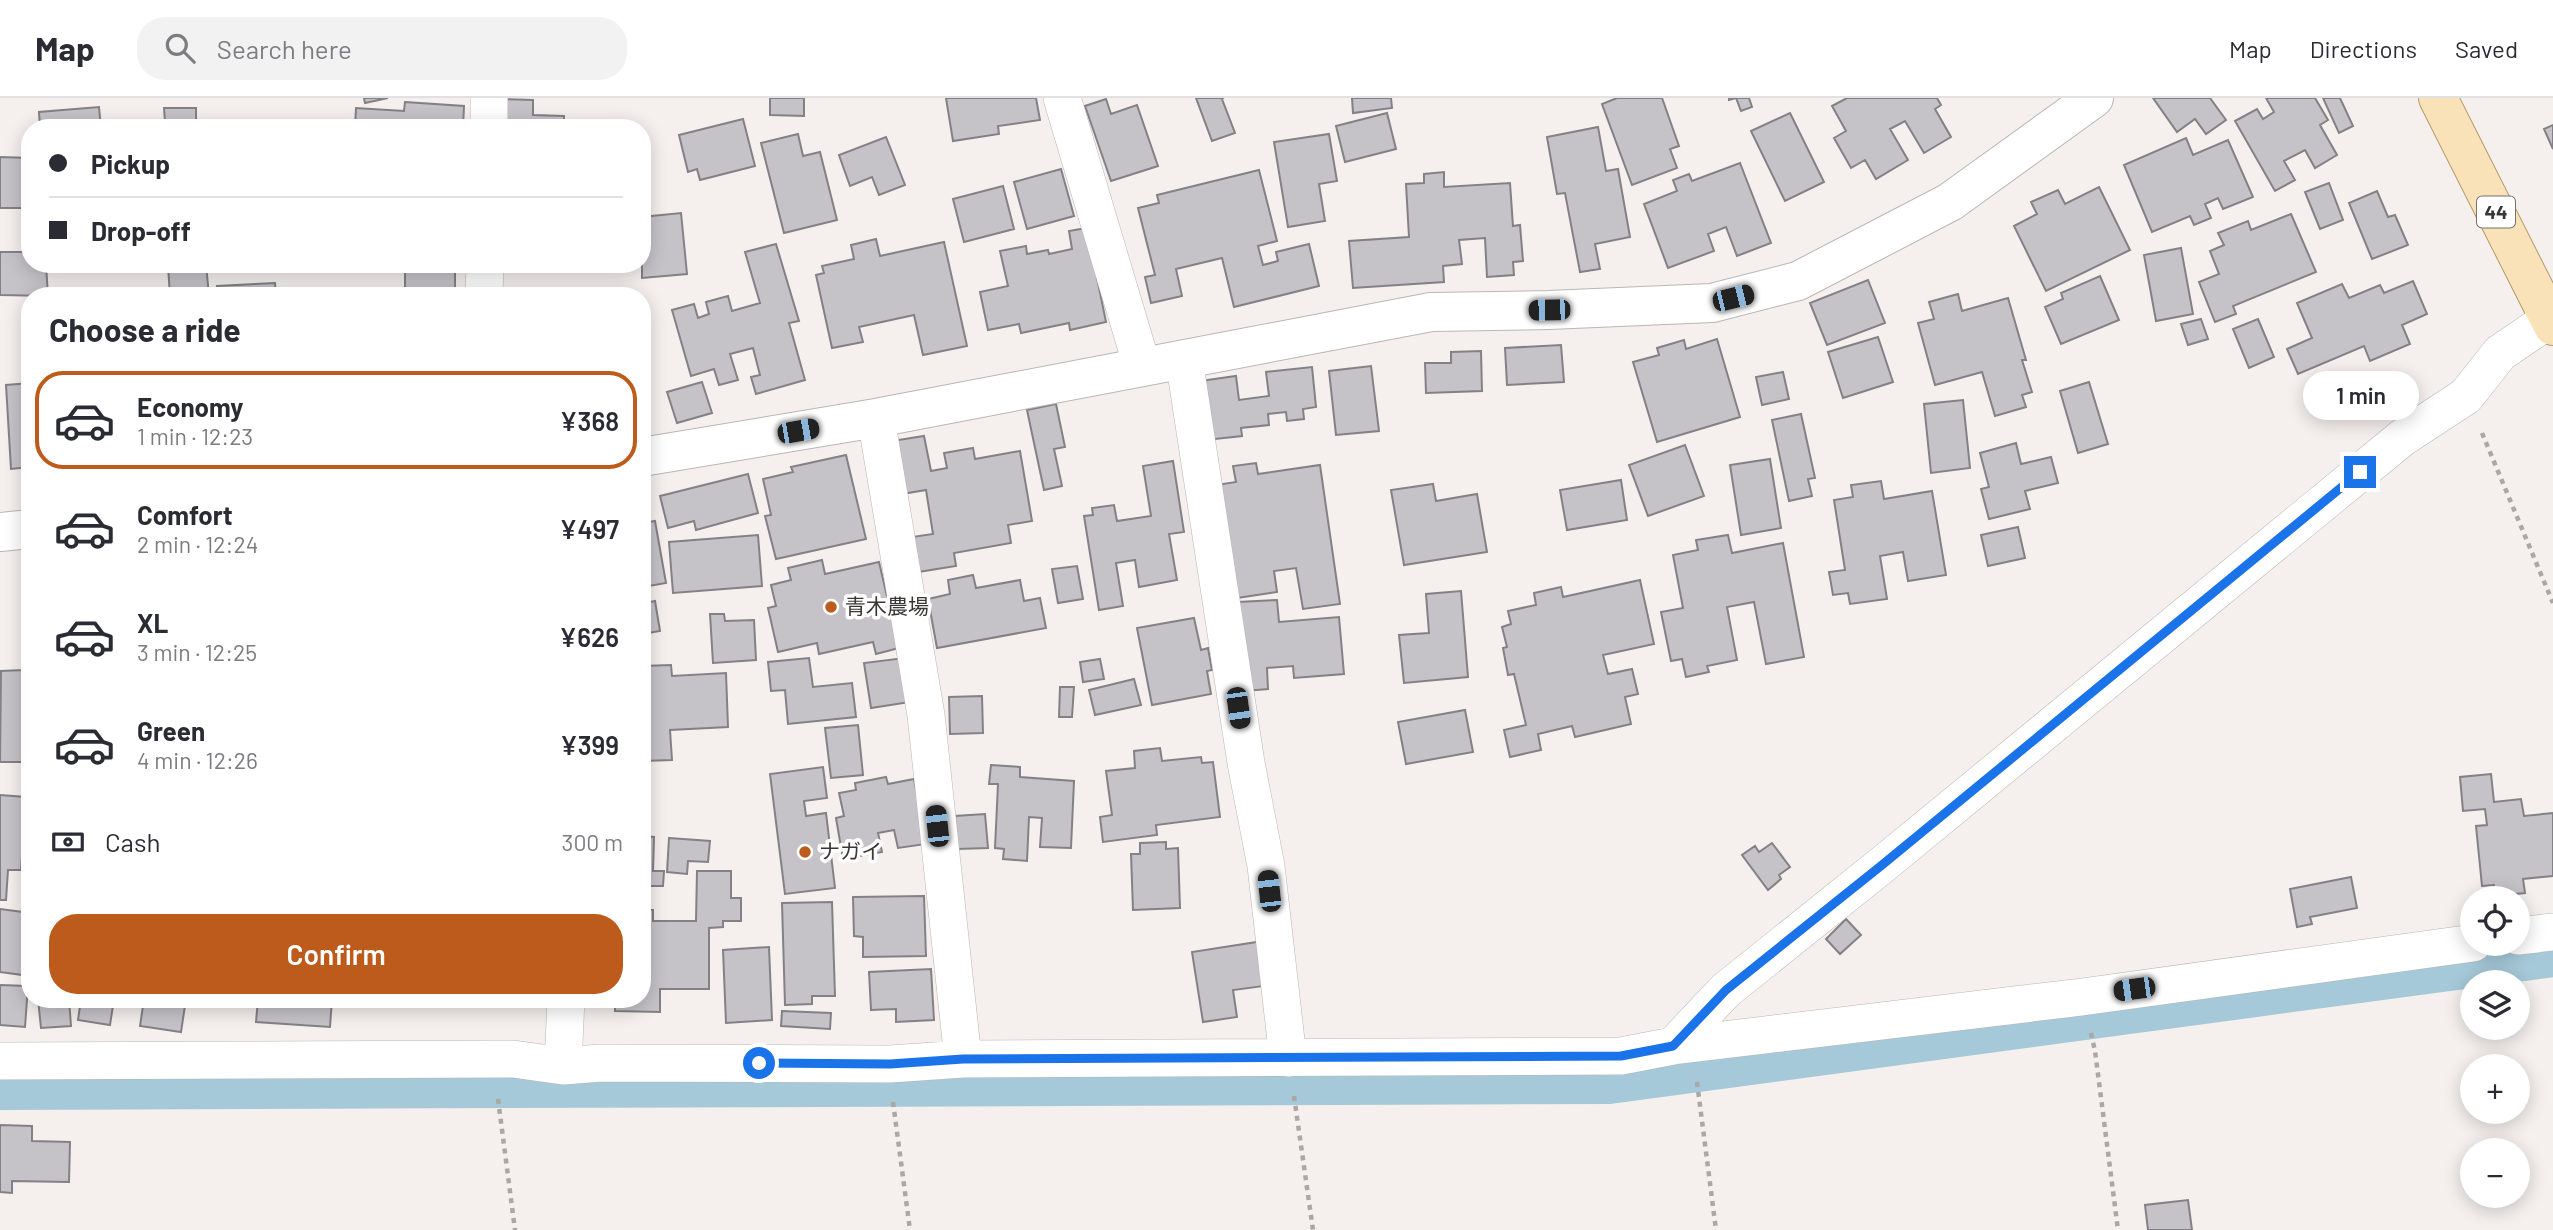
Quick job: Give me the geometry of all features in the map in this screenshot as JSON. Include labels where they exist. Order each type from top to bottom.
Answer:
[{"type":"main road","name":"44","points":[[2438,98],[2552,321]]},
{"type":"street","points":[[489,98],[489,119]]},
{"type":"street","points":[[1062,98],[1142,366]]},
{"type":"street","points":[[651,456],[876,418],[1431,312],[1712,303],[1798,281],[1950,202],[2095,98]]},
{"type":"street","points":[[1682,1045],[1726,990],[2402,438],[2466,396],[2500,353],[2552,321]]},
{"type":"street","points":[[1184,359],[1246,762],[1266,866],[1288,1058]]},
{"type":"street","points":[[876,418],[926,715],[963,1059]]},
{"type":"street","points":[[0,532],[21,530]]},
{"type":"street","points":[[2530,935],[2553,932]]},
{"type":"street","points":[[0,1061],[513,1059],[563,1066],[601,1063],[890,1064],[963,1059],[1621,1056],[1682,1045],[2082,997],[2460,945]]},
{"type":"street","points":[[563,1066],[566,1008]]},
{"type":"path","points":[[2466,396],[2553,603]]},
{"type":"path","points":[[2082,997],[2095,1051],[2118,1230]]},
{"type":"path","points":[[1682,1045],[1716,1230]]},
{"type":"path","points":[[1288,1058],[1313,1230]]},
{"type":"path","points":[[491,1060],[515,1230]]},
{"type":"path","points":[[890,1064],[910,1230]]},
{"type":"building","points":[[364,98],[388,98],[365,103]]},
{"type":"building","points":[[770,98],[804,98],[804,116],[770,115]]},
{"type":"building","points":[[946,98],[1036,98],[1040,120],[998,126],[999,134],[953,141]]},
{"type":"building","points":[[1196,98],[1223,98],[1235,133],[1212,141]]},
{"type":"building","points":[[1352,98],[1391,98],[1392,108],[1353,113]]},
{"type":"building","points":[[1617,98],[1662,98],[1679,146],[1670,149],[1677,168],[1632,185],[1602,104]]},
{"type":"building","points":[[1736,98],[1749,98],[1752,107],[1741,111]]},
{"type":"building","points":[[1847,98],[1937,98],[1941,105],[1935,109],[1951,137],[1924,153],[1905,121],[1890,129],[1908,160],[1876,179],[1865,160],[1851,168],[1834,138],[1846,131],[1832,106]]},
{"type":"building","points":[[2153,98],[2210,98],[2226,120],[2206,134],[2195,119],[2177,132]]},
{"type":"building","points":[[2266,98],[2315,98],[2328,120],[2320,125],[2337,155],[2315,168],[2305,150],[2284,161],[2295,180],[2275,191],[2235,121],[2257,109],[2263,119],[2274,112]]},
{"type":"building","points":[[2323,98],[2340,98],[2353,126],[2339,133]]},
{"type":"building","points":[[499,99],[533,100],[533,115],[564,116],[564,119],[501,119]]},
{"type":"building","points":[[1106,99],[1111,114],[1137,105],[1158,166],[1111,181],[1085,106]]},
{"type":"building","points":[[405,102],[464,106],[463,119],[355,119],[356,108],[404,111]]},
{"type":"building","points":[[99,107],[100,119],[39,119],[39,112]]},
{"type":"building","points":[[164,108],[196,108],[196,119],[165,119]]},
{"type":"building","points":[[1387,113],[1396,149],[1345,162],[1336,126]]},
{"type":"building","points":[[1790,113],[1824,182],[1785,201],[1751,131]]},
{"type":"building","points":[[743,119],[755,166],[700,180],[697,169],[688,172],[679,135]]},
{"type":"building","points":[[2553,125],[2553,149],[2544,129]]},
{"type":"building","points":[[1598,127],[1606,171],[1618,169],[1630,237],[1595,244],[1600,269],[1580,272],[1565,193],[1557,194],[1547,137]]},
{"type":"building","points":[[798,134],[803,156],[820,152],[837,220],[784,233],[761,143]]},
{"type":"building","points":[[1329,134],[1337,181],[1319,184],[1325,221],[1288,227],[1274,142]]},
{"type":"building","points":[[886,137],[905,185],[879,195],[872,177],[850,186],[839,155]]},
{"type":"building","points":[[2186,138],[2193,155],[2228,140],[2253,197],[2223,209],[2218,198],[2205,204],[2211,218],[2194,225],[2190,216],[2152,232],[2124,165]]},
{"type":"building","points":[[0,157],[21,158],[21,208],[0,208]]},
{"type":"building","points":[[1740,163],[1771,243],[1737,256],[1726,227],[1708,234],[1714,251],[1668,268],[1644,204],[1677,191],[1673,180],[1689,174],[1692,181]]},
{"type":"building","points":[[1061,169],[1074,216],[1027,229],[1014,182]]},
{"type":"building","points":[[1259,170],[1277,241],[1258,246],[1263,265],[1278,261],[1276,252],[1309,244],[1319,286],[1234,307],[1222,258],[1176,269],[1182,296],[1151,303],[1145,277],[1155,275],[1138,208],[1159,203],[1157,195]]},
{"type":"building","points":[[1444,172],[1444,187],[1510,183],[1513,226],[1520,225],[1523,261],[1513,262],[1514,275],[1487,277],[1485,238],[1459,240],[1462,264],[1443,266],[1444,282],[1353,288],[1349,241],[1409,237],[1406,184],[1424,183],[1424,174]]},
{"type":"building","points":[[2329,183],[2343,220],[2320,229],[2305,192]]},
{"type":"building","points":[[1003,186],[1014,229],[964,242],[953,199]]},
{"type":"building","points":[[2099,187],[2130,250],[2046,291],[2014,226],[2037,214],[2031,202],[2058,190],[2065,204]]},
{"type":"building","points":[[2377,191],[2388,217],[2395,215],[2408,245],[2372,259],[2349,203]]},
{"type":"building","points":[[681,213],[687,274],[642,278],[642,273],[651,273],[651,216]]},
{"type":"building","points":[[2291,214],[2316,272],[2233,306],[2236,314],[2215,322],[2199,282],[2219,274],[2210,251],[2224,245],[2218,233],[2248,221],[2251,230]]},
{"type":"building","points":[[1092,227],[1093,258],[1106,322],[1070,330],[1069,323],[1021,333],[1019,324],[988,330],[980,292],[1008,286],[1000,251],[1026,246],[1027,254],[1048,250],[1049,254],[1072,249],[1069,231]]},
{"type":"building","points":[[876,239],[880,256],[944,242],[967,346],[923,355],[914,315],[859,327],[863,342],[832,348],[816,275],[824,273],[822,266],[854,259],[851,245]]},
{"type":"building","points":[[776,244],[799,321],[789,323],[805,380],[756,394],[751,377],[760,375],[753,348],[730,354],[738,380],[719,385],[714,369],[691,376],[672,310],[694,304],[698,318],[709,314],[706,302],[728,296],[732,311],[760,303],[745,252]]},
{"type":"building","points":[[2181,248],[2193,314],[2156,321],[2144,255]]},
{"type":"building","points":[[0,252],[21,252],[21,273],[47,273],[47,287],[21,287],[21,295],[0,295]]},
{"type":"building","points":[[168,273],[207,273],[208,287],[169,287]]},
{"type":"building","points":[[405,273],[455,273],[455,287],[405,287]]},
{"type":"building","points":[[2100,276],[2119,320],[2061,344],[2045,307],[2063,299],[2061,293]]},
{"type":"building","points":[[1868,280],[1885,323],[1827,345],[1810,303]]},
{"type":"building","points":[[2413,281],[2427,314],[2402,325],[2410,344],[2370,361],[2364,346],[2298,374],[2287,349],[2312,338],[2297,303],[2342,284],[2349,298],[2380,285],[2384,293]]},
{"type":"building","points":[[275,283],[275,287],[217,287]]},
{"type":"building","points":[[1958,294],[1962,311],[2008,298],[2026,360],[2022,360],[2032,392],[2022,395],[2026,407],[1995,416],[1982,372],[1935,385],[1918,323],[1934,319],[1929,302]]},
{"type":"building","points":[[2201,319],[2208,339],[2188,345],[2181,324]]},
{"type":"building","points":[[2258,319],[2274,357],[2249,368],[2233,329]]},
{"type":"building","points":[[1878,337],[1893,382],[1843,398],[1828,352]]},
{"type":"building","points":[[1717,339],[1740,417],[1657,442],[1633,362],[1659,355],[1657,348],[1684,340],[1686,349]]},
{"type":"building","points":[[1561,345],[1564,382],[1507,385],[1505,348]]},
{"type":"building","points":[[1481,351],[1482,391],[1426,393],[1425,363],[1451,363],[1451,352]]},
{"type":"building","points":[[1371,366],[1379,431],[1336,435],[1329,371]]},
{"type":"building","points":[[1312,367],[1316,407],[1303,409],[1304,419],[1287,421],[1286,412],[1268,414],[1269,425],[1241,428],[1242,436],[1206,440],[1200,381],[1236,376],[1239,400],[1269,396],[1266,372]]},
{"type":"building","points":[[1783,372],[1789,399],[1762,405],[1756,377]]},
{"type":"building","points":[[702,382],[712,413],[677,423],[667,392]]},
{"type":"building","points":[[2089,382],[2108,444],[2078,453],[2060,391]]},
{"type":"building","points":[[21,384],[21,468],[11,469],[6,385]]},
{"type":"building","points":[[1963,400],[1970,468],[1931,473],[1924,404]]},
{"type":"building","points":[[1056,404],[1065,447],[1054,449],[1062,486],[1044,490],[1027,410]]},
{"type":"building","points":[[1801,414],[1815,478],[1808,479],[1812,496],[1789,501],[1772,420]]},
{"type":"building","points":[[924,436],[931,471],[947,468],[944,453],[973,448],[975,459],[1020,451],[1032,521],[1008,525],[1011,543],[954,553],[956,566],[918,572],[912,537],[933,534],[926,490],[902,494],[892,441]]},
{"type":"building","points":[[2016,443],[2021,464],[2051,457],[2058,483],[2025,491],[2030,509],[1989,519],[1981,489],[1989,487],[1980,453]]},
{"type":"building","points":[[1685,445],[1704,496],[1648,516],[1629,465]]},
{"type":"building","points":[[846,455],[866,539],[776,559],[765,516],[771,515],[763,479],[793,472],[791,467]]},
{"type":"building","points":[[1770,459],[1781,528],[1741,535],[1730,465]]},
{"type":"building","points":[[1173,461],[1184,532],[1169,534],[1177,580],[1139,587],[1135,560],[1116,563],[1123,606],[1099,610],[1084,516],[1093,515],[1092,508],[1114,505],[1117,521],[1151,516],[1143,466]]},
{"type":"building","points":[[1256,463],[1258,474],[1320,465],[1340,604],[1303,609],[1296,568],[1274,571],[1277,592],[1230,599],[1210,486],[1236,482],[1233,466]]},
{"type":"building","points":[[748,474],[758,513],[696,530],[694,521],[668,528],[660,496]]},
{"type":"building","points":[[1621,480],[1627,520],[1567,530],[1560,490]]},
{"type":"building","points":[[1881,481],[1884,499],[1932,491],[1946,575],[1908,581],[1903,552],[1880,556],[1887,599],[1850,604],[1848,593],[1833,595],[1829,572],[1845,570],[1834,500],[1853,497],[1851,485]]},
{"type":"building","points":[[1433,484],[1436,501],[1477,494],[1487,552],[1404,565],[1391,490]]},
{"type":"building","points":[[655,521],[666,583],[651,586],[651,522]]},
{"type":"building","points":[[2018,527],[2025,558],[1988,566],[1981,535]]},
{"type":"building","points":[[758,535],[762,586],[673,593],[669,542]]},
{"type":"building","points":[[1728,535],[1732,553],[1783,543],[1804,657],[1766,664],[1754,602],[1727,607],[1737,660],[1707,666],[1709,672],[1686,677],[1682,659],[1671,661],[1661,612],[1683,608],[1673,555],[1698,550],[1696,540]]},
{"type":"building","name":"青木農場","points":[[822,560],[825,574],[879,562],[899,648],[876,654],[873,642],[819,654],[817,643],[778,652],[768,608],[776,606],[771,585],[791,580],[788,568]]},
{"type":"building","points":[[1077,566],[1083,599],[1058,603],[1052,569]]},
{"type":"building","points":[[973,575],[976,588],[1020,580],[1024,601],[1040,598],[1046,628],[937,648],[928,599],[950,594],[948,580]]},
{"type":"building","points":[[1640,580],[1654,644],[1603,655],[1608,674],[1632,669],[1638,694],[1625,697],[1631,724],[1575,737],[1572,726],[1538,734],[1541,750],[1510,757],[1504,730],[1526,725],[1514,674],[1508,675],[1503,648],[1507,647],[1502,627],[1511,624],[1508,611],[1536,605],[1534,593],[1561,587],[1563,597]]},
{"type":"building","points":[[1461,591],[1468,677],[1404,683],[1399,635],[1429,633],[1426,594]]},
{"type":"building","points":[[1277,600],[1279,622],[1339,617],[1344,674],[1294,678],[1293,666],[1267,668],[1268,689],[1245,691],[1238,602]]},
{"type":"building","points":[[655,601],[660,631],[651,632],[651,602]]},
{"type":"building","points":[[710,614],[724,614],[725,621],[754,620],[756,660],[713,663]]},
{"type":"building","points":[[1194,618],[1201,650],[1208,648],[1212,670],[1207,671],[1211,694],[1152,705],[1137,628]]},
{"type":"building","points":[[809,658],[813,687],[852,683],[856,717],[788,724],[785,690],[771,691],[768,662]]},
{"type":"building","points":[[904,658],[910,702],[871,708],[864,663]]},
{"type":"building","points":[[1100,659],[1104,679],[1083,682],[1080,662]]},
{"type":"building","points":[[671,665],[672,676],[726,673],[728,727],[670,730],[672,760],[651,761],[651,666]]},
{"type":"building","points":[[21,670],[21,762],[0,762],[1,671]]},
{"type":"building","points":[[1134,679],[1141,705],[1095,715],[1089,690]]},
{"type":"building","points":[[1060,687],[1074,687],[1072,717],[1059,717]]},
{"type":"building","points":[[982,696],[983,733],[950,734],[949,697]]},
{"type":"building","points":[[1465,710],[1473,752],[1406,764],[1398,722]]},
{"type":"building","points":[[858,725],[863,775],[831,778],[825,728]]},
{"type":"building","points":[[1160,748],[1162,761],[1201,757],[1202,763],[1213,762],[1220,817],[1156,825],[1157,835],[1103,842],[1100,817],[1112,815],[1106,771],[1135,768],[1134,751]]},
{"type":"building","points":[[991,765],[1020,767],[1020,777],[1074,781],[1071,848],[1040,847],[1042,818],[1029,817],[1027,861],[1003,859],[1004,849],[995,848],[998,784],[989,784]]},
{"type":"building","name":"ナガイ","points":[[823,767],[827,798],[804,801],[806,816],[826,813],[835,888],[785,894],[770,774]]},
{"type":"building","points":[[2491,774],[2494,802],[2521,799],[2524,816],[2553,813],[2553,876],[2523,879],[2524,886],[2482,886],[2476,826],[2487,825],[2485,809],[2463,811],[2460,777]]},
{"type":"building","points":[[886,777],[888,784],[914,779],[926,844],[898,848],[894,830],[878,833],[882,852],[843,859],[836,818],[844,816],[839,793],[856,790],[855,783]]},
{"type":"building","points":[[0,795],[21,797],[21,870],[8,870],[6,900],[0,900]]},
{"type":"building","points":[[985,814],[988,848],[957,849],[955,816]]},
{"type":"building","points":[[651,837],[654,837],[653,871],[664,871],[663,886],[651,886]]},
{"type":"building","points":[[669,838],[710,841],[708,862],[688,861],[687,874],[667,872]]},
{"type":"building","points":[[1166,842],[1166,849],[1178,848],[1180,908],[1133,910],[1131,854],[1140,854],[1140,843]]},
{"type":"building","points":[[1772,843],[1790,867],[1779,875],[1781,879],[1768,890],[1742,855],[1755,846],[1759,852]]},
{"type":"building","points":[[697,871],[731,871],[731,898],[741,898],[741,921],[723,921],[723,927],[709,928],[709,989],[660,989],[660,1012],[615,1011],[615,1008],[651,1008],[651,910],[653,921],[696,921]]},
{"type":"building","points":[[2351,877],[2357,908],[2310,917],[2312,924],[2297,927],[2290,889]]},
{"type":"building","points":[[924,896],[926,956],[863,957],[863,937],[854,936],[853,897]]},
{"type":"building","points":[[832,902],[835,996],[812,996],[812,1004],[785,1005],[782,903]]},
{"type":"building","points":[[0,909],[21,912],[21,975],[0,972]]},
{"type":"building","points":[[1846,919],[1861,935],[1840,954],[1826,939]]},
{"type":"building","points":[[1257,942],[1264,986],[1233,990],[1237,1017],[1203,1022],[1192,952]]},
{"type":"building","points":[[769,947],[772,1020],[726,1023],[723,950]]},
{"type":"building","points":[[931,969],[934,1020],[896,1022],[896,1009],[871,1010],[869,972]]},
{"type":"building","points":[[0,985],[21,986],[21,1008],[26,1008],[25,1027],[0,1025]]},
{"type":"building","points":[[39,1008],[70,1008],[71,1026],[41,1028]]},
{"type":"building","points":[[80,1008],[113,1008],[110,1025],[78,1020]]},
{"type":"building","points":[[143,1008],[185,1008],[181,1032],[140,1026]]},
{"type":"building","points":[[257,1008],[331,1008],[330,1027],[256,1022]]},
{"type":"building","points":[[782,1011],[831,1013],[830,1029],[781,1026]]},
{"type":"building","points":[[0,1125],[32,1126],[32,1141],[70,1142],[69,1182],[12,1181],[12,1193],[0,1192]]},
{"type":"building","points":[[2188,1200],[2192,1230],[2148,1230],[2145,1205]]},
{"type":"waterway","points":[[0,1088],[1609,1082],[2553,955]]},
{"type":"place","name":"青木農場","points":[[831,607]]},
{"type":"place","name":"ナガイ","points":[[805,852]]},
{"type":"route","points":[[759,1063],[890,1064],[963,1059],[1621,1056],[1673,1046],[1726,990],[2360,472]]}]
